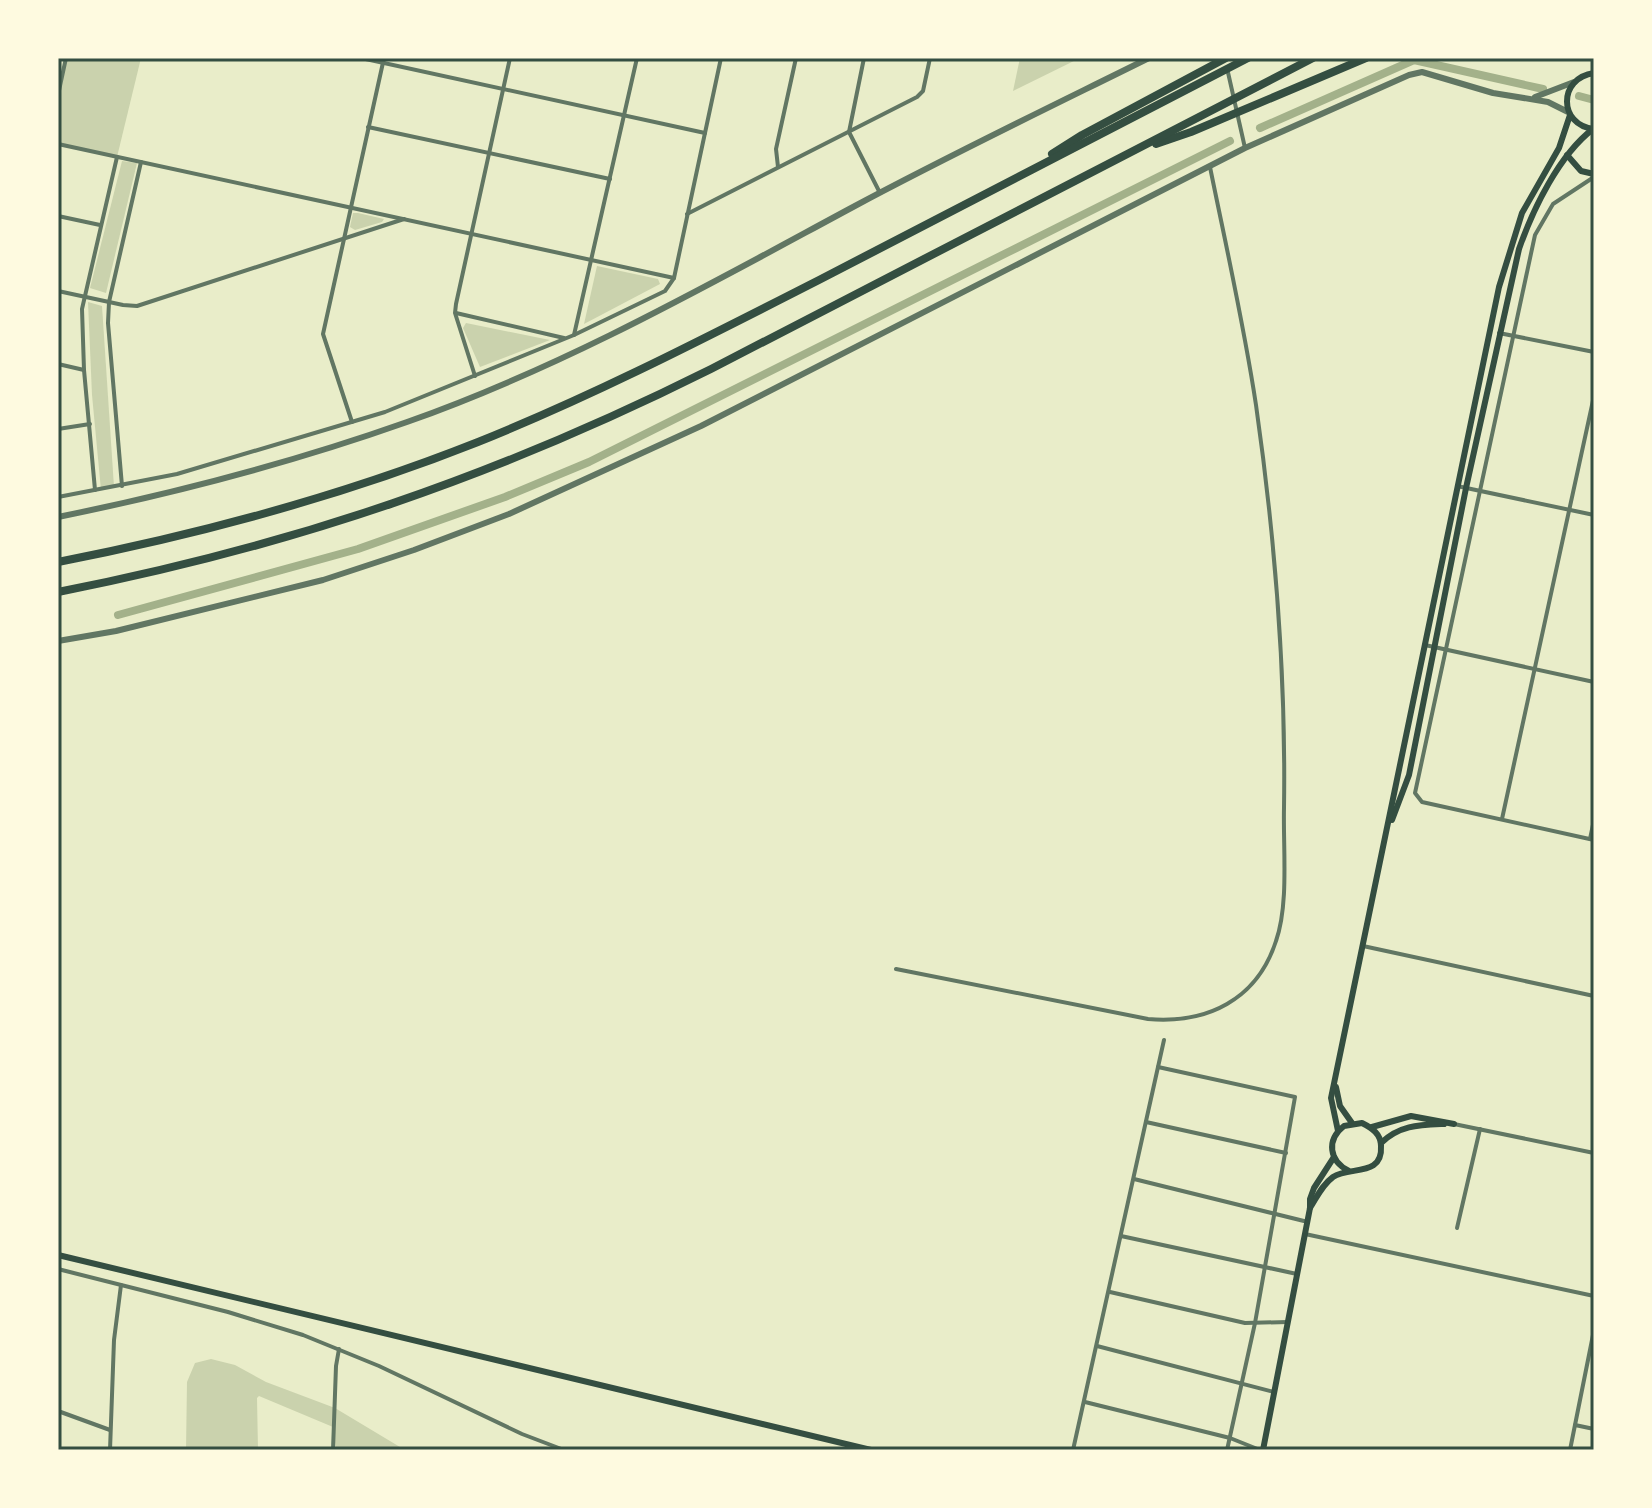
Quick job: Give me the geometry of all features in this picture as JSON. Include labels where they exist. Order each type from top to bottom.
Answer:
[{"type":"highway","points":[[1208,74],[1225,58]]},
{"type":"highway","points":[[58,562],[253,517],[373,480],[477,442],[655,363],[1014,179],[1208,74],[1248,58]]},
{"type":"highway","points":[[58,592],[177,568],[299,535],[432,491],[535,451],[686,382],[1313,58]]},
{"type":"highway","points":[[1127,154],[1217,121],[1366,58]]},
{"type":"main road","points":[[1338,1131],[1331,1098],[1457,486],[1510,246],[1522,213],[1564,138],[1569,113],[1567,97],[1574,82],[1593,73]]},
{"type":"main road","points":[[1386,834],[1409,775],[1466,488],[1525,230],[1567,155],[1593,129],[1579,125],[1569,113]]},
{"type":"main road","points":[[1567,155],[1581,171],[1594,175]]},
{"type":"main road","points":[[1338,1071],[1336,1090],[1340,1106],[1352,1123]]},
{"type":"main road","points":[[1372,1127],[1402,1117],[1425,1117],[1454,1124]]},
{"type":"main road","points":[[1352,1123],[1372,1127],[1381,1143],[1379,1157],[1370,1168],[1356,1172],[1342,1167],[1334,1157],[1331,1146],[1338,1131],[1352,1123]]},
{"type":"main road","points":[[1381,1143],[1396,1130],[1454,1124]]},
{"type":"main road","points":[[1261,1450],[1308,1222],[1310,1199],[1334,1157]]},
{"type":"main road","points":[[1310,1208],[1324,1185],[1349,1171]]},
{"type":"main road","points":[[58,1255],[871,1450]]},
{"type":"street","points":[[58,95],[61,66],[66,58]]},
{"type":"street","points":[[361,58],[383,60],[705,133]]},
{"type":"street","points":[[475,376],[455,313],[510,58]]},
{"type":"street","points":[[574,335],[637,58]]},
{"type":"street","points":[[58,497],[195,469],[352,422],[475,376],[659,295],[669,288],[674,278],[721,58]]},
{"type":"street","points":[[778,167],[776,149],[796,58]]},
{"type":"street","points":[[864,58],[849,132],[880,193]]},
{"type":"street","points":[[687,214],[917,97],[923,91],[930,58]]},
{"type":"street","points":[[58,517],[208,483],[409,421],[552,362],[641,320],[880,193],[1149,58]]},
{"type":"street","points":[[1225,58],[1245,148]]},
{"type":"street","points":[[352,422],[323,334],[383,60]]},
{"type":"street","points":[[58,641],[116,631],[323,580],[509,514],[701,426],[1210,165],[1414,73],[1422,72],[1493,93],[1548,102],[1569,113]]},
{"type":"street","points":[[1528,99],[1574,82]]},
{"type":"street","points":[[368,127],[610,179]]},
{"type":"street","points":[[58,144],[674,278]]},
{"type":"street","points":[[95,490],[84,370],[84,297],[117,157]]},
{"type":"street","points":[[122,486],[108,323],[109,302],[141,162]]},
{"type":"street","points":[[896,969],[1148,1019],[1179,1020],[1207,1014],[1239,996],[1262,971],[1276,940],[1282,902],[1285,733],[1274,561],[1256,403],[1210,165]]},
{"type":"street","points":[[1594,175],[1553,204],[1538,226],[1415,793],[1417,799],[1592,839],[1594,820]]},
{"type":"street","points":[[58,216],[100,225]]},
{"type":"street","points":[[58,291],[137,306],[404,219]]},
{"type":"street","points":[[455,313],[566,338]]},
{"type":"street","points":[[1499,333],[1594,352]]},
{"type":"street","points":[[58,364],[84,370]]},
{"type":"street","points":[[1502,819],[1594,396]]},
{"type":"street","points":[[58,429],[90,424]]},
{"type":"street","points":[[1457,486],[1594,515]]},
{"type":"street","points":[[1425,645],[1594,682]]},
{"type":"street","points":[[1363,946],[1594,996]]},
{"type":"street","points":[[1073,1450],[1164,1040]]},
{"type":"street","points":[[1158,1067],[1295,1097],[1255,1323],[1227,1450]]},
{"type":"street","points":[[1146,1122],[1286,1153]]},
{"type":"street","points":[[1454,1124],[1594,1153]]},
{"type":"street","points":[[1457,1228],[1480,1129]]},
{"type":"street","points":[[1134,1179],[1308,1222]]},
{"type":"street","points":[[1305,1234],[1594,1296]]},
{"type":"street","points":[[1121,1236],[1297,1274]]},
{"type":"street","points":[[58,1269],[249,1317],[339,1349],[522,1434],[564,1450]]},
{"type":"street","points":[[110,1450],[114,1340],[121,1285]]},
{"type":"street","points":[[1109,1291],[1255,1323],[1288,1322]]},
{"type":"street","points":[[1570,1450],[1594,1330]]},
{"type":"street","points":[[1097,1346],[1274,1392]]},
{"type":"street","points":[[333,1450],[339,1349]]},
{"type":"street","points":[[1084,1402],[1230,1438],[1261,1450]]},
{"type":"street","points":[[58,1411],[110,1430]]},
{"type":"street","points":[[1575,1425],[1594,1429]]},
{"type":"green space","points":[[66,58],[141,58],[117,157],[58,144],[58,95]]},
{"type":"green space","points":[[1020,58],[1080,58],[1013,91]]},
{"type":"green space","points":[[122,161],[137,163],[106,293],[90,288]]},
{"type":"green space","points":[[353,213],[384,219],[355,230],[350,227]]},
{"type":"green space","points":[[597,266],[658,279],[660,284],[584,324]]},
{"type":"green space","points":[[88,302],[102,306],[114,487],[101,490],[92,395]]},
{"type":"green space","points":[[466,323],[550,340],[480,367],[463,328]]},
{"type":"green space","points":[[211,1359],[235,1365],[266,1382],[335,1408],[405,1450],[336,1450],[333,1427],[259,1396],[258,1450],[186,1450],[187,1382],[195,1363]]},
{"type":"waterway","points":[[1260,128],[1414,60],[1543,89]]},
{"type":"waterway","points":[[1579,96],[1594,100]]},
{"type":"waterway","points":[[118,615],[358,549],[505,497],[589,462],[1230,141]]}]
